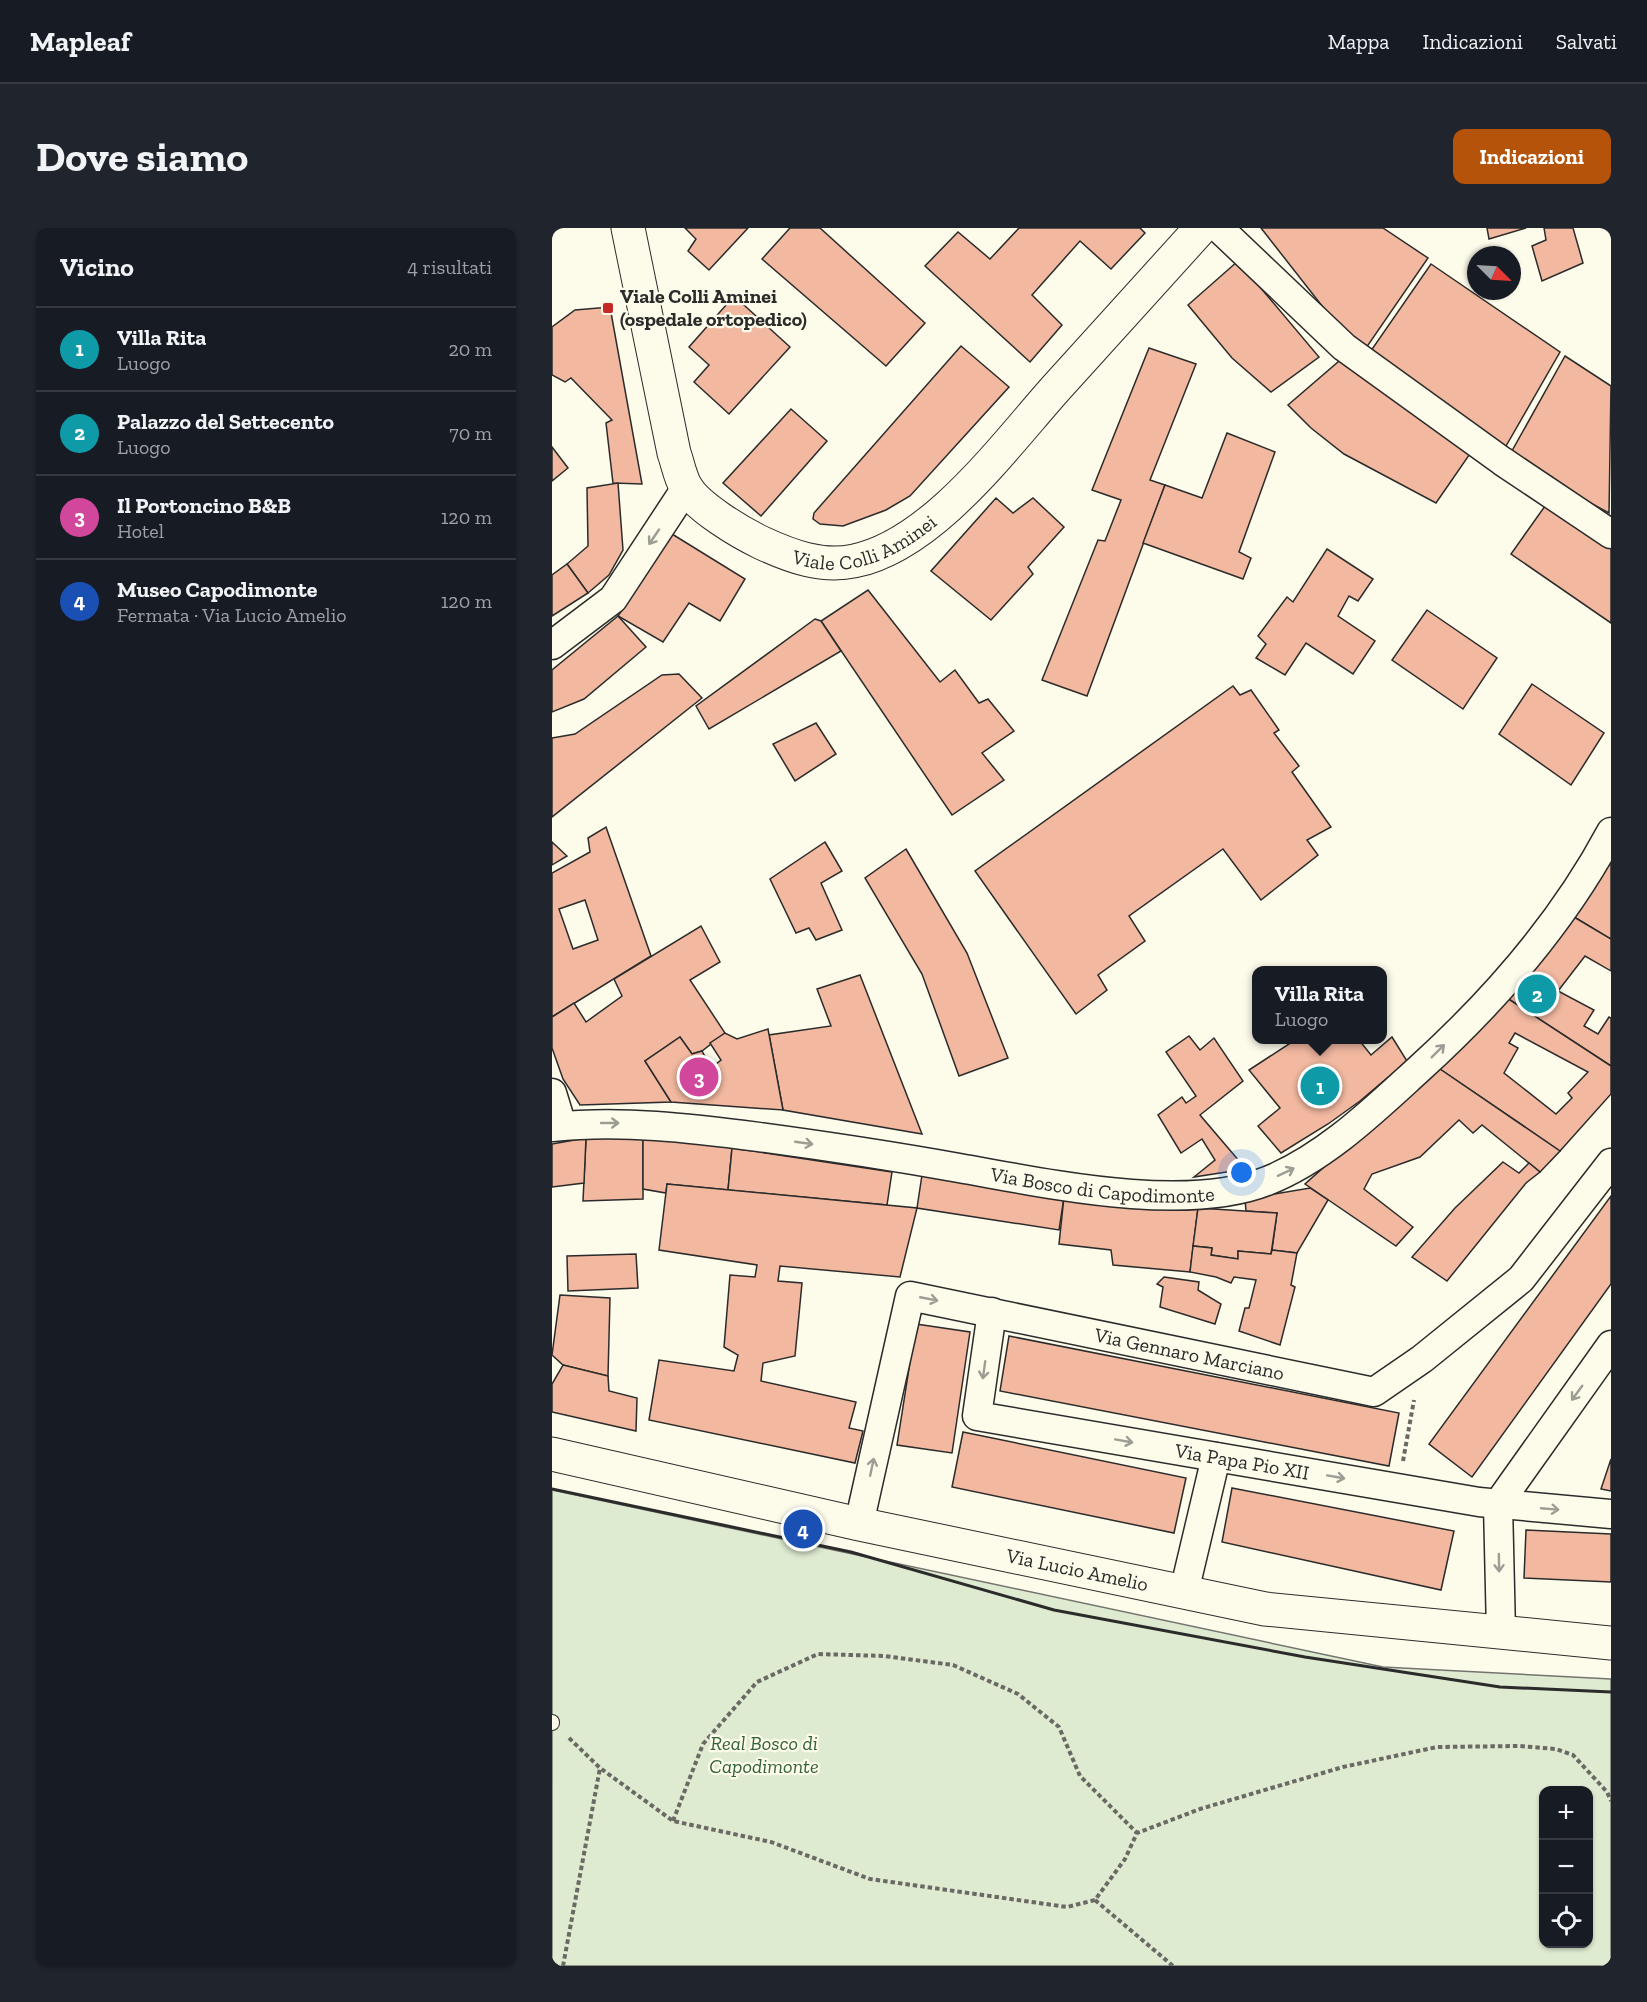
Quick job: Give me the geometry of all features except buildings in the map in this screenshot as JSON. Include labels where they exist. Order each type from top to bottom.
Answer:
[{"type":"main road","name":"Viale Colli Aminei","points":[[628,228],[674,453],[686,489],[718,518],[745,536],[780,551],[819,563],[853,562],[894,547],[931,522],[1211,229]]},
{"type":"main road","name":"Via Lucio Amelio","points":[[552,1454],[859,1524],[1265,1609],[1611,1642]]},
{"type":"street","points":[[1211,229],[1344,347],[1502,461],[1611,534]]},
{"type":"street","points":[[552,645],[613,598],[686,489]]},
{"type":"street","name":"Via Bosco di Capodimonte","points":[[557,1126],[610,1123],[670,1125],[850,1149],[1127,1194],[1173,1195],[1220,1192],[1265,1182],[1302,1165],[1370,1113],[1434,1055],[1512,976],[1560,913],[1611,832]]},
{"type":"street","points":[[552,1093],[557,1126]]},
{"type":"street","name":"Via Gennaro Marciano","points":[[859,1524],[910,1296],[1374,1392],[1422,1359],[1521,1279],[1611,1163]]},
{"type":"street","name":"Via Papa Pio XII","points":[[992,1312],[977,1416],[1498,1504],[1611,1514]]},
{"type":"street","points":[[1501,1632],[1498,1504],[1611,1345]]},
{"type":"street","points":[[1185,1592],[1216,1457]]},
{"type":"path","points":[[1397,1488],[1422,1359]]},
{"type":"path","points":[[673,1821],[703,1744],[757,1682],[818,1654],[884,1656],[953,1665],[1018,1694],[1059,1727],[1080,1776],[1137,1833]]},
{"type":"path","points":[[552,1722],[600,1768],[673,1821],[771,1842],[870,1879],[1067,1907],[1095,1900],[1125,1859],[1137,1833],[1200,1809],[1343,1767],[1437,1747],[1519,1746],[1556,1749],[1573,1755],[1607,1792],[1611,1801]]},
{"type":"path","points":[[563,1966],[600,1768]]},
{"type":"path","points":[[1095,1900],[1173,1966]]},
{"type":"green space","name":"Real Bosco di Capodimonte","points":[[552,1490],[1383,1667],[1611,1679],[1611,1966],[552,1966]]},
{"type":"wall","points":[[552,1489],[851,1552],[1054,1610],[1305,1657],[1500,1687],[1611,1692]]},
{"type":"place","name":"Viale Colli Aminei (ospedale ortopedico)","points":[[608,308]]},
{"type":"place","name":"Palazzo del Settecento","points":[[1537,994]]},
{"type":"place","name":"Il Portoncino B&B","points":[[699,1077]]},
{"type":"place","name":"Villa Rita","points":[[1320,1086]]},
{"type":"place","name":"Museo Capodimonte","points":[[803,1529]]}]
